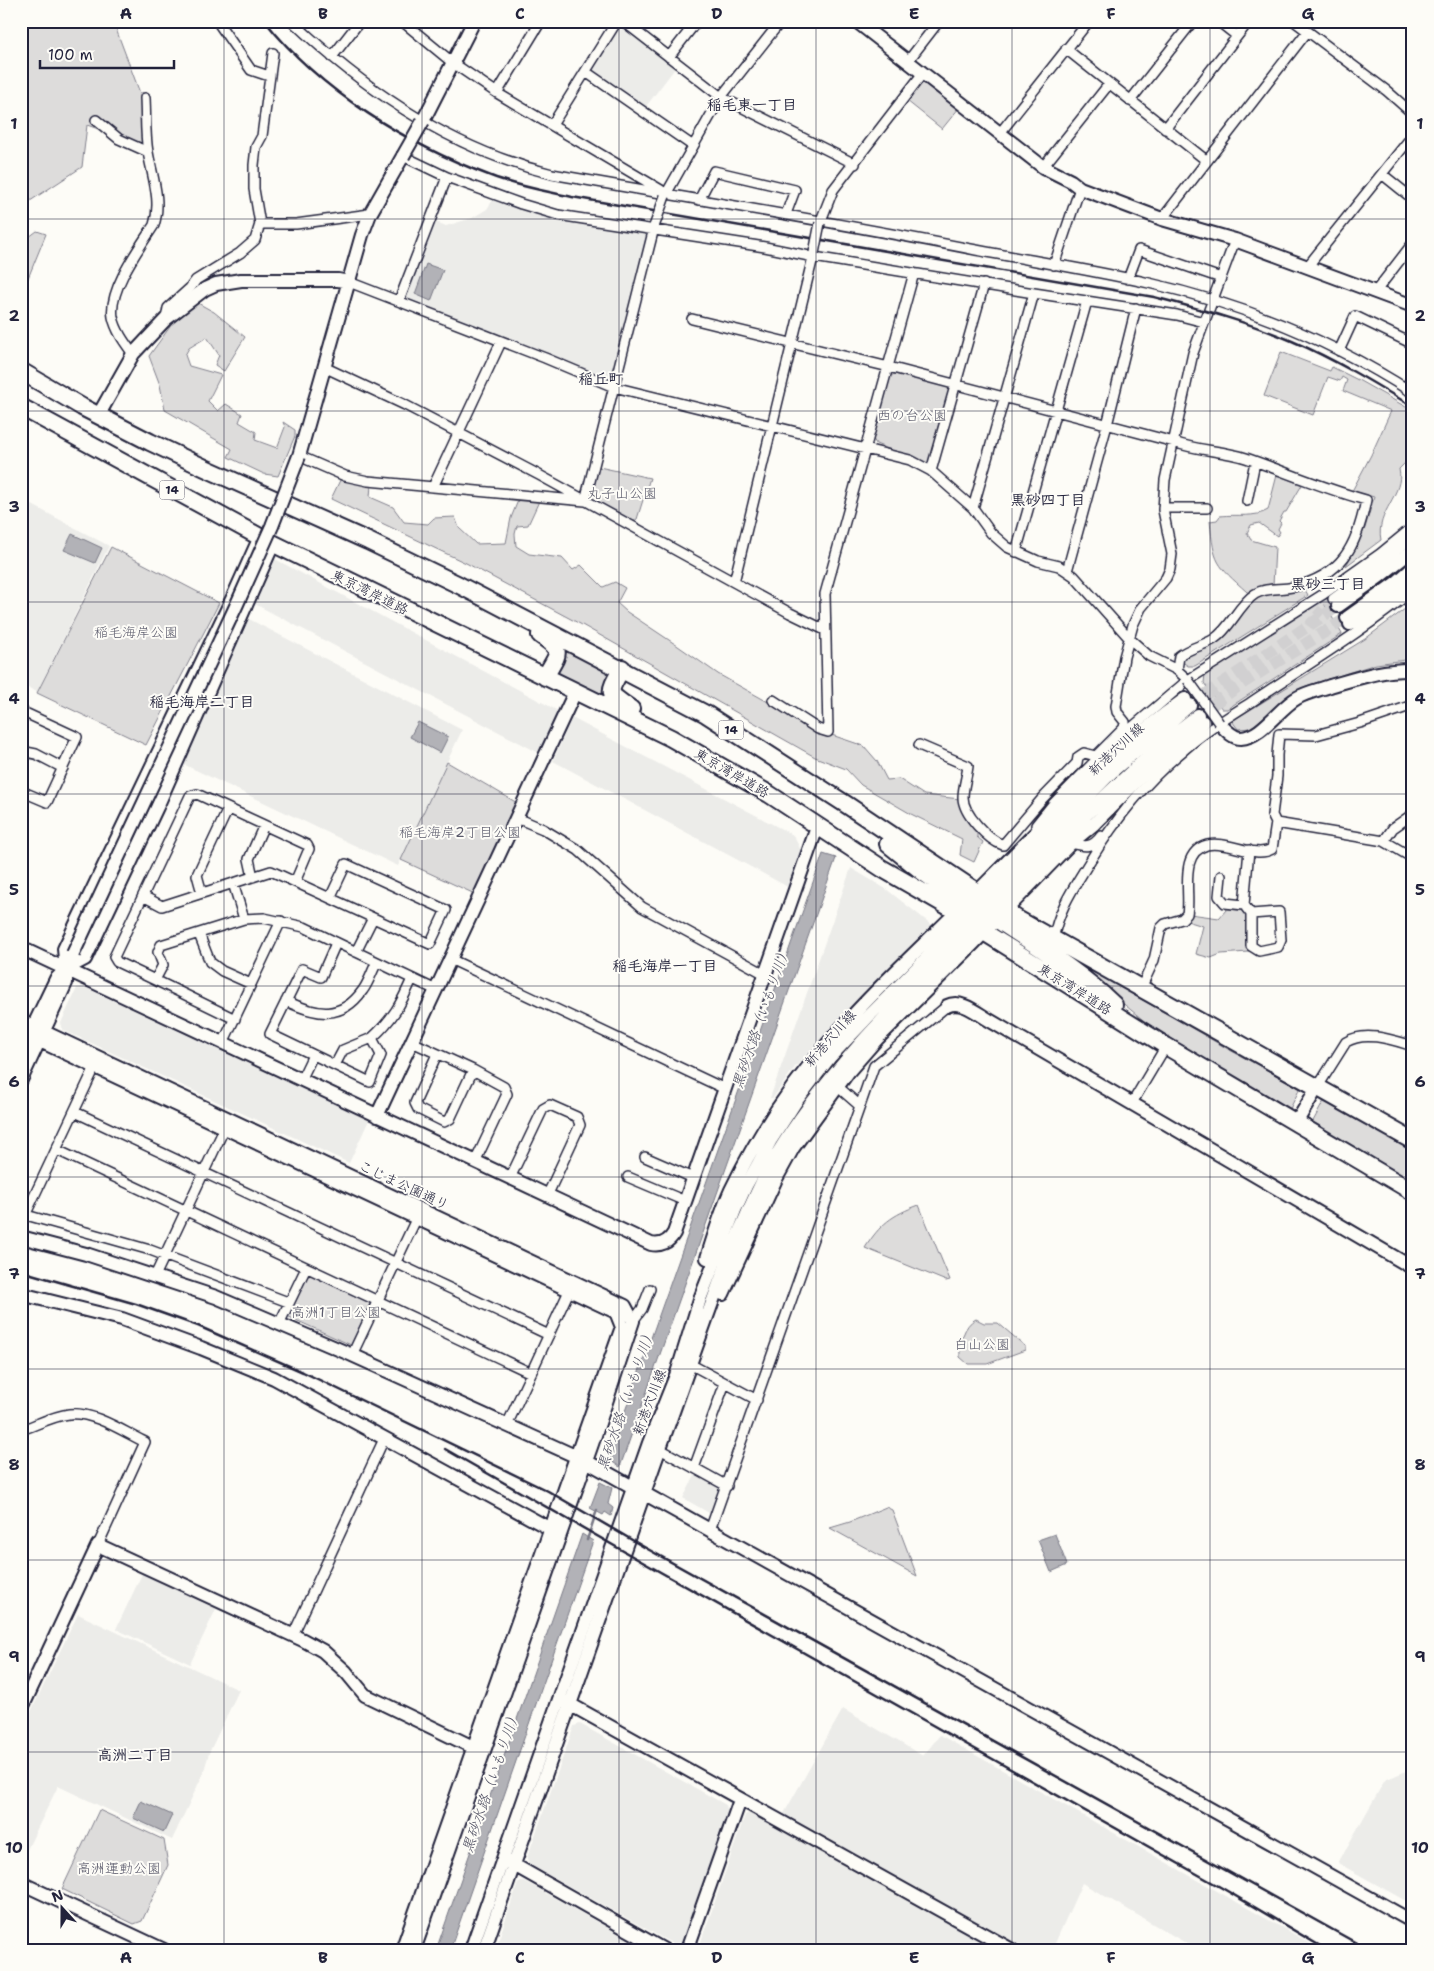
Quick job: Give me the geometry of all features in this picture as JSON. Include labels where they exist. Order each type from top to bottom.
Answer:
[{"type":"highway","name":"14","points":[[21,371],[98,416],[186,460],[368,541],[622,668],[706,714],[978,892],[1000,915],[1053,940],[1141,988],[1413,1141]]},
{"type":"highway","name":"東京湾岸道路","points":[[21,407],[267,540],[671,738],[769,794],[883,869],[961,907]]},
{"type":"highway","points":[[506,609],[556,647],[557,653],[545,677]]},
{"type":"highway","points":[[622,668],[614,682],[612,695],[615,700],[628,707],[671,738]]},
{"type":"highway","points":[[846,805],[961,907],[984,932]]},
{"type":"highway","points":[[1000,915],[1091,983],[1137,1028]]},
{"type":"highway","name":"東京湾岸道路","points":[[984,932],[1166,1046],[1413,1192]]},
{"type":"street","points":[[217,21],[251,70],[269,76]]},
{"type":"street","points":[[292,21],[332,57],[370,87],[465,144],[524,167],[552,174],[786,214],[820,222],[1128,279],[1214,301],[1294,330],[1376,370],[1409,391],[1413,374]]},
{"type":"street","points":[[332,57],[360,21]]},
{"type":"street","points":[[402,21],[453,63],[666,195]]},
{"type":"street","points":[[66,969],[272,526],[299,456],[362,235],[370,214],[423,120],[474,21]]},
{"type":"street","points":[[498,92],[541,21]]},
{"type":"street","points":[[552,125],[617,21]]},
{"type":"street","points":[[623,21],[721,97],[855,164]]},
{"type":"street","points":[[669,57],[697,21]]},
{"type":"street","points":[[585,501],[654,227],[666,195],[721,97],[781,21]]},
{"type":"street","points":[[856,21],[1043,167],[1071,181],[1080,188],[1162,219],[1235,240],[1413,306]]},
{"type":"street","points":[[908,61],[939,21]]},
{"type":"street","points":[[1000,133],[1089,21]]},
{"type":"street","points":[[1130,101],[1193,21]]},
{"type":"street","points":[[1218,21],[1237,36]]},
{"type":"street","points":[[1165,128],[1249,21]]},
{"type":"street","points":[[1294,21],[1387,91],[1413,114]]},
{"type":"street","points":[[1162,219],[1307,32]]},
{"type":"street","points":[[1066,50],[1207,160]]},
{"type":"street","points":[[166,319],[168,308],[196,280],[240,253],[255,240],[260,224],[254,188],[254,165],[256,146],[262,136],[273,53]]},
{"type":"street","points":[[586,72],[693,146]]},
{"type":"street","points":[[734,582],[793,344],[820,222],[833,190],[855,164],[923,73]]},
{"type":"street","points":[[1043,167],[1109,84]]},
{"type":"street","points":[[133,354],[119,333],[113,318],[112,307],[121,282],[154,225],[157,215],[156,195],[148,152],[145,98]]},
{"type":"street","points":[[96,120],[119,139],[148,152]]},
{"type":"street","points":[[1307,267],[1413,135]]},
{"type":"street","points":[[403,156],[447,177],[521,204],[558,215],[654,227],[914,273],[1177,315],[1204,322]]},
{"type":"street","points":[[699,200],[714,171],[795,190],[786,214]]},
{"type":"street","points":[[1382,174],[1413,199]]},
{"type":"street","points":[[400,301],[447,177]]},
{"type":"street","points":[[1054,265],[1080,188]]},
{"type":"street","points":[[260,224],[296,224],[370,214]]},
{"type":"street","points":[[920,745],[968,766],[963,799],[969,814],[978,827],[997,843],[1003,844],[1042,799],[1077,763],[1078,757],[1084,753],[1096,756],[1124,728],[1125,722],[1117,712],[1116,706],[1124,657],[1133,624],[1141,608],[1166,578],[1170,569],[1172,554],[1163,508],[1165,480],[1193,353],[1214,301],[1235,240]]},
{"type":"street","points":[[1376,291],[1412,245]]},
{"type":"street","points":[[1128,279],[1139,250],[1222,278]]},
{"type":"street","points":[[773,700],[818,729],[828,732],[824,630],[825,594],[914,273]]},
{"type":"street","points":[[98,416],[133,354],[166,319],[205,289],[229,281],[329,280],[349,282],[614,387],[910,460],[931,471],[973,508],[991,533],[1007,547],[1038,561],[1059,566],[1067,571],[1148,656],[1178,670],[1188,680],[1219,723],[1234,736],[1246,737],[1258,731],[1287,705],[1304,694],[1372,673],[1394,669],[1413,670]]},
{"type":"street","points":[[931,471],[984,284]]},
{"type":"street","points":[[973,508],[1034,293]]},
{"type":"street","points":[[1016,552],[1087,301]]},
{"type":"street","points":[[1067,571],[1107,425],[1136,308]]},
{"type":"street","points":[[1339,351],[1355,316],[1413,344]]},
{"type":"street","points":[[692,319],[889,367],[1188,447],[1244,457],[1316,485],[1366,500],[1364,514],[1352,545],[1341,563],[1328,573],[1293,587],[1256,593],[1214,639],[1190,648],[1179,656],[1178,670]]},
{"type":"street","points":[[433,487],[501,342]]},
{"type":"street","points":[[324,366],[458,432],[824,630]]},
{"type":"street","points":[[299,456],[345,476],[368,481],[585,501]]},
{"type":"street","points":[[1247,502],[1255,462]]},
{"type":"street","points":[[1163,508],[1207,508]]},
{"type":"street","points":[[1030,838],[1037,824],[1053,804],[1095,762],[1188,680],[1322,595],[1380,554],[1413,527]]},
{"type":"street","points":[[1336,602],[1413,536]]},
{"type":"street","points":[[66,969],[64,949],[234,597],[267,540]]},
{"type":"street","points":[[21,1052],[56,979],[66,969],[85,959],[157,807],[267,540]]},
{"type":"street","points":[[1336,602],[1380,576],[1413,550]]},
{"type":"street","points":[[1413,568],[1348,621],[1365,617],[1413,581]]},
{"type":"street","points":[[1053,940],[1062,907],[1101,843],[1130,804],[1152,780],[1185,749],[1219,723],[1348,637],[1413,590]]},
{"type":"street","points":[[376,1116],[575,692]]},
{"type":"street","points":[[1141,988],[1154,960],[1161,928],[1164,924],[1182,919],[1187,914],[1189,866],[1195,852],[1206,846],[1217,844],[1264,852],[1272,849],[1276,823],[1272,814],[1277,776],[1279,734],[1316,735],[1360,723],[1413,705]]},
{"type":"street","points":[[21,710],[77,737],[47,802],[21,791]]},
{"type":"street","points":[[677,1373],[675,1364],[694,1294],[723,1208],[764,1132],[794,1086],[828,1042],[1122,748],[1194,710]]},
{"type":"street","points":[[757,1400],[690,1364],[700,1354],[716,1310],[776,1179],[793,1148],[837,1086],[877,1039],[1071,843],[1094,824],[1148,771],[1194,710]]},
{"type":"street","name":"新港穴川線","points":[[639,1490],[660,1449],[729,1257],[751,1203],[790,1134],[822,1089],[879,1024],[1099,803],[1169,738],[1194,710]]},
{"type":"street","name":"新港穴川線","points":[[639,1490],[700,1299],[735,1210],[757,1164],[797,1100],[830,1057],[872,1012],[1115,769],[1194,710]]},
{"type":"street","points":[[21,751],[36,754],[63,768]]},
{"type":"street","points":[[235,1019],[117,962],[114,957],[190,796],[197,794],[307,845],[309,849],[295,882]]},
{"type":"street","points":[[1071,843],[1083,846],[1094,844],[1119,813],[1130,804]]},
{"type":"street","points":[[202,893],[197,875],[228,809]]},
{"type":"street","points":[[1384,842],[1393,828],[1413,814]]},
{"type":"street","points":[[517,818],[543,829],[578,850],[642,907],[765,974]]},
{"type":"street","points":[[1276,823],[1384,842],[1413,858]]},
{"type":"street","points":[[253,877],[248,859],[264,825]]},
{"type":"street","points":[[21,948],[376,1116],[657,1246],[672,1237],[765,974],[816,833],[820,827]]},
{"type":"street","points":[[1248,850],[1244,905],[1251,914],[1251,946],[1259,951],[1278,946],[1281,940],[1279,912],[1251,914]]},
{"type":"street","points":[[143,896],[162,906],[271,871],[430,944],[446,910],[346,864],[330,898]]},
{"type":"street","points":[[1221,876],[1219,896],[1225,903],[1244,905]]},
{"type":"street","points":[[233,883],[244,919]]},
{"type":"street","points":[[155,980],[163,965],[158,952],[161,946],[244,919],[264,918],[304,928],[436,990]]},
{"type":"street","points":[[356,952],[373,918]]},
{"type":"street","points":[[223,1043],[281,921]]},
{"type":"street","points":[[199,934],[210,962],[222,972],[252,984]]},
{"type":"street","points":[[336,943],[321,977],[302,969],[270,1034],[370,1082],[382,1055],[372,1038]]},
{"type":"street","points":[[450,959],[725,1089]]},
{"type":"street","points":[[286,1001],[307,1011],[324,1014],[345,1008],[363,990],[377,962]]},
{"type":"street","points":[[335,1065],[343,1050],[372,1038],[388,1024],[401,1006],[412,978]]},
{"type":"street","points":[[710,1530],[874,1066],[953,1003],[961,1004],[1413,1268]]},
{"type":"street","points":[[21,1080],[31,1031]]},
{"type":"street","name":"こじま公園通り","points":[[31,1031],[95,1068],[227,1124]]},
{"type":"street","name":"こじま公園通り","points":[[31,1031],[419,1214],[625,1306],[633,1321]]},
{"type":"street","points":[[1296,1123],[1346,1042],[1352,1038],[1368,1036],[1413,1046]]},
{"type":"street","points":[[412,1042],[473,1070],[504,1087],[507,1094],[475,1162]]},
{"type":"street","points":[[1132,1103],[1166,1046]]},
{"type":"street","points":[[437,1054],[415,1103],[418,1109],[444,1122],[450,1119],[473,1070]]},
{"type":"street","points":[[301,1080],[313,1055]]},
{"type":"street","points":[[21,1224],[95,1068]]},
{"type":"street","points":[[837,1086],[860,1106]]},
{"type":"street","points":[[510,1178],[543,1109],[550,1105],[578,1118],[580,1125],[547,1196]]},
{"type":"street","points":[[75,1112],[549,1335]]},
{"type":"street","points":[[155,1276],[227,1124]]},
{"type":"street","points":[[56,1150],[531,1373]]},
{"type":"street","points":[[645,1157],[693,1178]]},
{"type":"street","points":[[628,1177],[685,1201]]},
{"type":"street","points":[[352,1355],[419,1214]]},
{"type":"street","name":"こじま公園通り","points":[[419,1214],[569,1292],[616,1312],[622,1327],[581,1458]]},
{"type":"street","points":[[26,1215],[89,1231],[165,1255],[288,1302]]},
{"type":"street","points":[[21,1238],[86,1254],[216,1297],[352,1355],[581,1458],[1413,1922]]},
{"type":"street","points":[[279,1324],[306,1268]]},
{"type":"street","points":[[414,1950],[479,1750],[581,1458],[633,1321],[642,1309],[650,1289]]},
{"type":"street","points":[[507,1425],[569,1292]]},
{"type":"street","points":[[21,1294],[122,1319],[274,1378],[555,1532]]},
{"type":"street","points":[[694,1468],[725,1383]]},
{"type":"street","points":[[21,1430],[61,1416],[80,1414],[94,1417],[145,1442],[21,1710]]},
{"type":"street","points":[[293,1635],[384,1439]]},
{"type":"street","points":[[660,1449],[727,1486]]},
{"type":"street","points":[[484,1950],[509,1862],[639,1490]]},
{"type":"street","points":[[98,1545],[293,1635],[323,1652],[346,1672],[365,1695],[479,1750]]},
{"type":"street","points":[[565,1702],[1012,1950]]},
{"type":"street","points":[[402,1950],[479,1750]]},
{"type":"street","points":[[687,1950],[740,1800]]},
{"type":"street","points":[[472,1950],[509,1862]]},
{"type":"street","points":[[509,1862],[664,1950]]},
{"type":"street","points":[[21,1883],[164,1950]]},
{"type":"shaded area","points":[[623,26],[676,67],[644,109],[594,75],[592,69],[617,28]]},
{"type":"shaded area","points":[[495,197],[645,231],[648,237],[613,376],[607,378],[409,300],[407,295],[436,222],[446,226],[472,218],[487,209]]},
{"type":"shaded area","points":[[426,264],[443,270],[431,301],[415,294]]},
{"type":"shaded area","points":[[21,499],[109,546],[37,692],[21,684]]},
{"type":"shaded area","points":[[72,534],[102,548],[95,563],[64,550]]},
{"type":"shaded area","points":[[275,559],[560,712],[541,754],[253,603]]},
{"type":"shaded area","points":[[249,619],[462,730],[398,866],[183,764]]},
{"type":"shaded area","points":[[572,718],[793,835],[801,850],[788,887],[553,761]]},
{"type":"shaded area","points":[[418,722],[448,737],[440,753],[410,737]]},
{"type":"shaded area","points":[[823,854],[836,858],[620,1467],[608,1459]]},
{"type":"shaded area","points":[[851,868],[886,889],[932,925],[795,1067],[773,1098],[770,1098]]},
{"type":"shaded area","points":[[84,987],[369,1120],[349,1163],[63,1030],[61,1023],[77,988]]},
{"type":"shaded area","points":[[696,1474],[720,1486],[721,1491],[713,1512],[709,1513],[683,1498]]},
{"type":"shaded area","points":[[600,1482],[612,1488],[608,1504],[613,1508],[611,1516],[605,1512],[603,1515],[590,1508]]},
{"type":"shaded area","points":[[582,1534],[593,1541],[450,1950],[436,1950]]},
{"type":"shaded area","points":[[1055,1534],[1067,1565],[1051,1572],[1038,1540]]},
{"type":"shaded area","points":[[142,1574],[216,1609],[190,1664],[116,1629]]},
{"type":"shaded area","points":[[78,1614],[239,1690],[209,1753],[203,1774],[172,1840],[58,1786],[21,1862],[21,1732]]},
{"type":"shaded area","points":[[843,1709],[923,1756],[940,1735],[1322,1950],[1198,1950],[1082,1883],[1052,1950],[1019,1950],[782,1817]]},
{"type":"shaded area","points":[[580,1724],[726,1805],[728,1811],[681,1943],[675,1945],[529,1864],[527,1858],[574,1726]]},
{"type":"shaded area","points":[[1413,1768],[1413,1905],[1338,1863],[1385,1780]]},
{"type":"shaded area","points":[[141,1801],[172,1815],[164,1832],[133,1818]]},
{"type":"shaded area","points":[[751,1812],[997,1950],[698,1950],[745,1815]]},
{"type":"shaded area","points":[[524,1881],[647,1950],[495,1950],[518,1883]]},
{"type":"green space","points":[[21,21],[113,21],[140,93],[143,93],[144,147],[87,125],[82,167],[24,205],[21,200]]},
{"type":"green space","points":[[923,81],[959,108],[942,129],[907,101]]},
{"type":"green space","points":[[37,231],[46,234],[24,288],[21,302],[21,272],[24,271],[25,263],[21,243]]},
{"type":"green space","points":[[196,302],[214,312],[245,337],[224,371],[215,365],[219,355],[207,337],[189,348],[185,355],[189,366],[221,375],[208,401],[218,411],[226,404],[242,414],[239,422],[256,432],[255,440],[277,448],[285,427],[283,422],[295,430],[295,436],[278,476],[264,474],[228,457],[232,449],[165,410],[160,385],[149,356],[172,324]]},
{"type":"green space","points":[[1281,352],[1330,371],[1332,367],[1413,411],[1413,443],[1409,459],[1399,469],[1398,487],[1382,521],[1380,530],[1381,540],[1346,566],[1365,528],[1374,497],[1352,491],[1391,411],[1343,391],[1347,380],[1342,377],[1340,381],[1328,377],[1313,415],[1264,396]]},
{"type":"green space","name":"西の台公園","points":[[895,374],[947,386],[950,391],[931,462],[926,464],[876,444],[873,439],[890,376]]},
{"type":"green space","name":"丸子山公園","points":[[599,467],[650,478],[637,519],[633,522],[593,501],[590,496]]},
{"type":"green space","points":[[1277,475],[1302,485],[1279,521],[1281,523],[1278,529],[1280,532],[1277,536],[1259,523],[1251,525],[1247,533],[1251,540],[1275,547],[1273,586],[1262,585],[1252,592],[1247,592],[1218,562],[1213,546],[1210,521],[1217,520],[1220,516],[1252,515],[1268,510]]},
{"type":"green space","points":[[342,476],[371,485],[370,497],[393,507],[404,522],[428,524],[434,518],[455,517],[459,528],[476,544],[506,543],[511,518],[519,498],[540,499],[528,525],[517,526],[515,534],[516,546],[529,554],[562,558],[573,570],[581,565],[603,587],[615,582],[625,588],[617,603],[627,612],[718,674],[820,731],[864,746],[877,761],[887,780],[899,779],[924,795],[960,799],[964,814],[977,829],[977,837],[983,842],[974,862],[960,855],[962,839],[911,814],[861,785],[846,769],[815,757],[582,625],[466,563],[331,499]]},
{"type":"green space","name":"稲毛海岸公園","points":[[111,547],[219,603],[146,745],[37,693]]},
{"type":"green space","points":[[1304,588],[1308,595],[1195,666],[1188,666],[1180,660],[1205,647],[1259,595]]},
{"type":"green space","points":[[1322,600],[1342,634],[1227,709],[1222,709],[1204,683],[1205,674]]},
{"type":"green space","points":[[1413,603],[1412,659],[1376,664],[1306,686],[1290,694],[1251,728],[1238,729],[1232,721],[1365,639]]},
{"type":"green space","points":[[561,644],[612,670],[606,698],[555,673]]},
{"type":"green space","name":"稲毛海岸2丁目公園","points":[[447,762],[519,804],[477,895],[401,860]]},
{"type":"green space","points":[[1227,909],[1246,911],[1249,914],[1248,952],[1221,954],[1211,958],[1196,954],[1203,926],[1187,921],[1190,914],[1219,918]]},
{"type":"green space","points":[[1069,959],[1300,1088],[1289,1111],[1148,1024]]},
{"type":"green space","points":[[1324,1101],[1413,1150],[1413,1183],[1312,1123]]},
{"type":"green space","points":[[919,1205],[950,1280],[946,1281],[865,1248],[888,1221]]},
{"type":"green space","name":"高洲1丁目公園","points":[[312,1275],[368,1300],[370,1305],[351,1345],[287,1316],[305,1277]]},
{"type":"green space","name":"白山公園","points":[[976,1319],[984,1323],[998,1323],[1025,1346],[1025,1350],[987,1364],[968,1364],[960,1357],[960,1346],[965,1330]]},
{"type":"green space","points":[[886,1507],[892,1510],[917,1576],[830,1528]]},
{"type":"green space","name":"高洲運動公園","points":[[99,1810],[164,1840],[168,1865],[142,1921],[134,1924],[62,1889]]},
{"type":"waterway","name":"黒砂水路（いもり川）","points":[[587,1540],[597,1510]]},
{"type":"tunnel","points":[[1308,626],[1325,605],[1333,599]]},
{"type":"tunnel","points":[[1190,705],[1338,606]]},
{"type":"tunnel","points":[[1198,715],[1243,683],[1347,618]]},
{"type":"railway","points":[[265,21],[312,70],[339,93],[368,113],[428,149],[501,180],[572,197],[1154,297],[1241,322],[1292,341],[1338,363],[1413,407]]},
{"type":"railway","points":[[21,1271],[136,1304],[198,1326],[303,1372],[548,1491],[644,1547],[1369,1950]]},
{"type":"railway","points":[[445,1449],[1222,1888],[1327,1950]]},
{"type":"district","name":"稲毛東一丁目","points":[[752,105]]},
{"type":"district","name":"稲丘町","points":[[601,379]]},
{"type":"district","name":"黒砂四丁目","points":[[1048,500]]},
{"type":"district","name":"黒砂三丁目","points":[[1328,584]]},
{"type":"district","name":"稲毛海岸二丁目","points":[[202,702]]},
{"type":"district","name":"稲毛海岸一丁目","points":[[665,966]]},
{"type":"district","name":"高洲二丁目","points":[[135,1755]]}]
